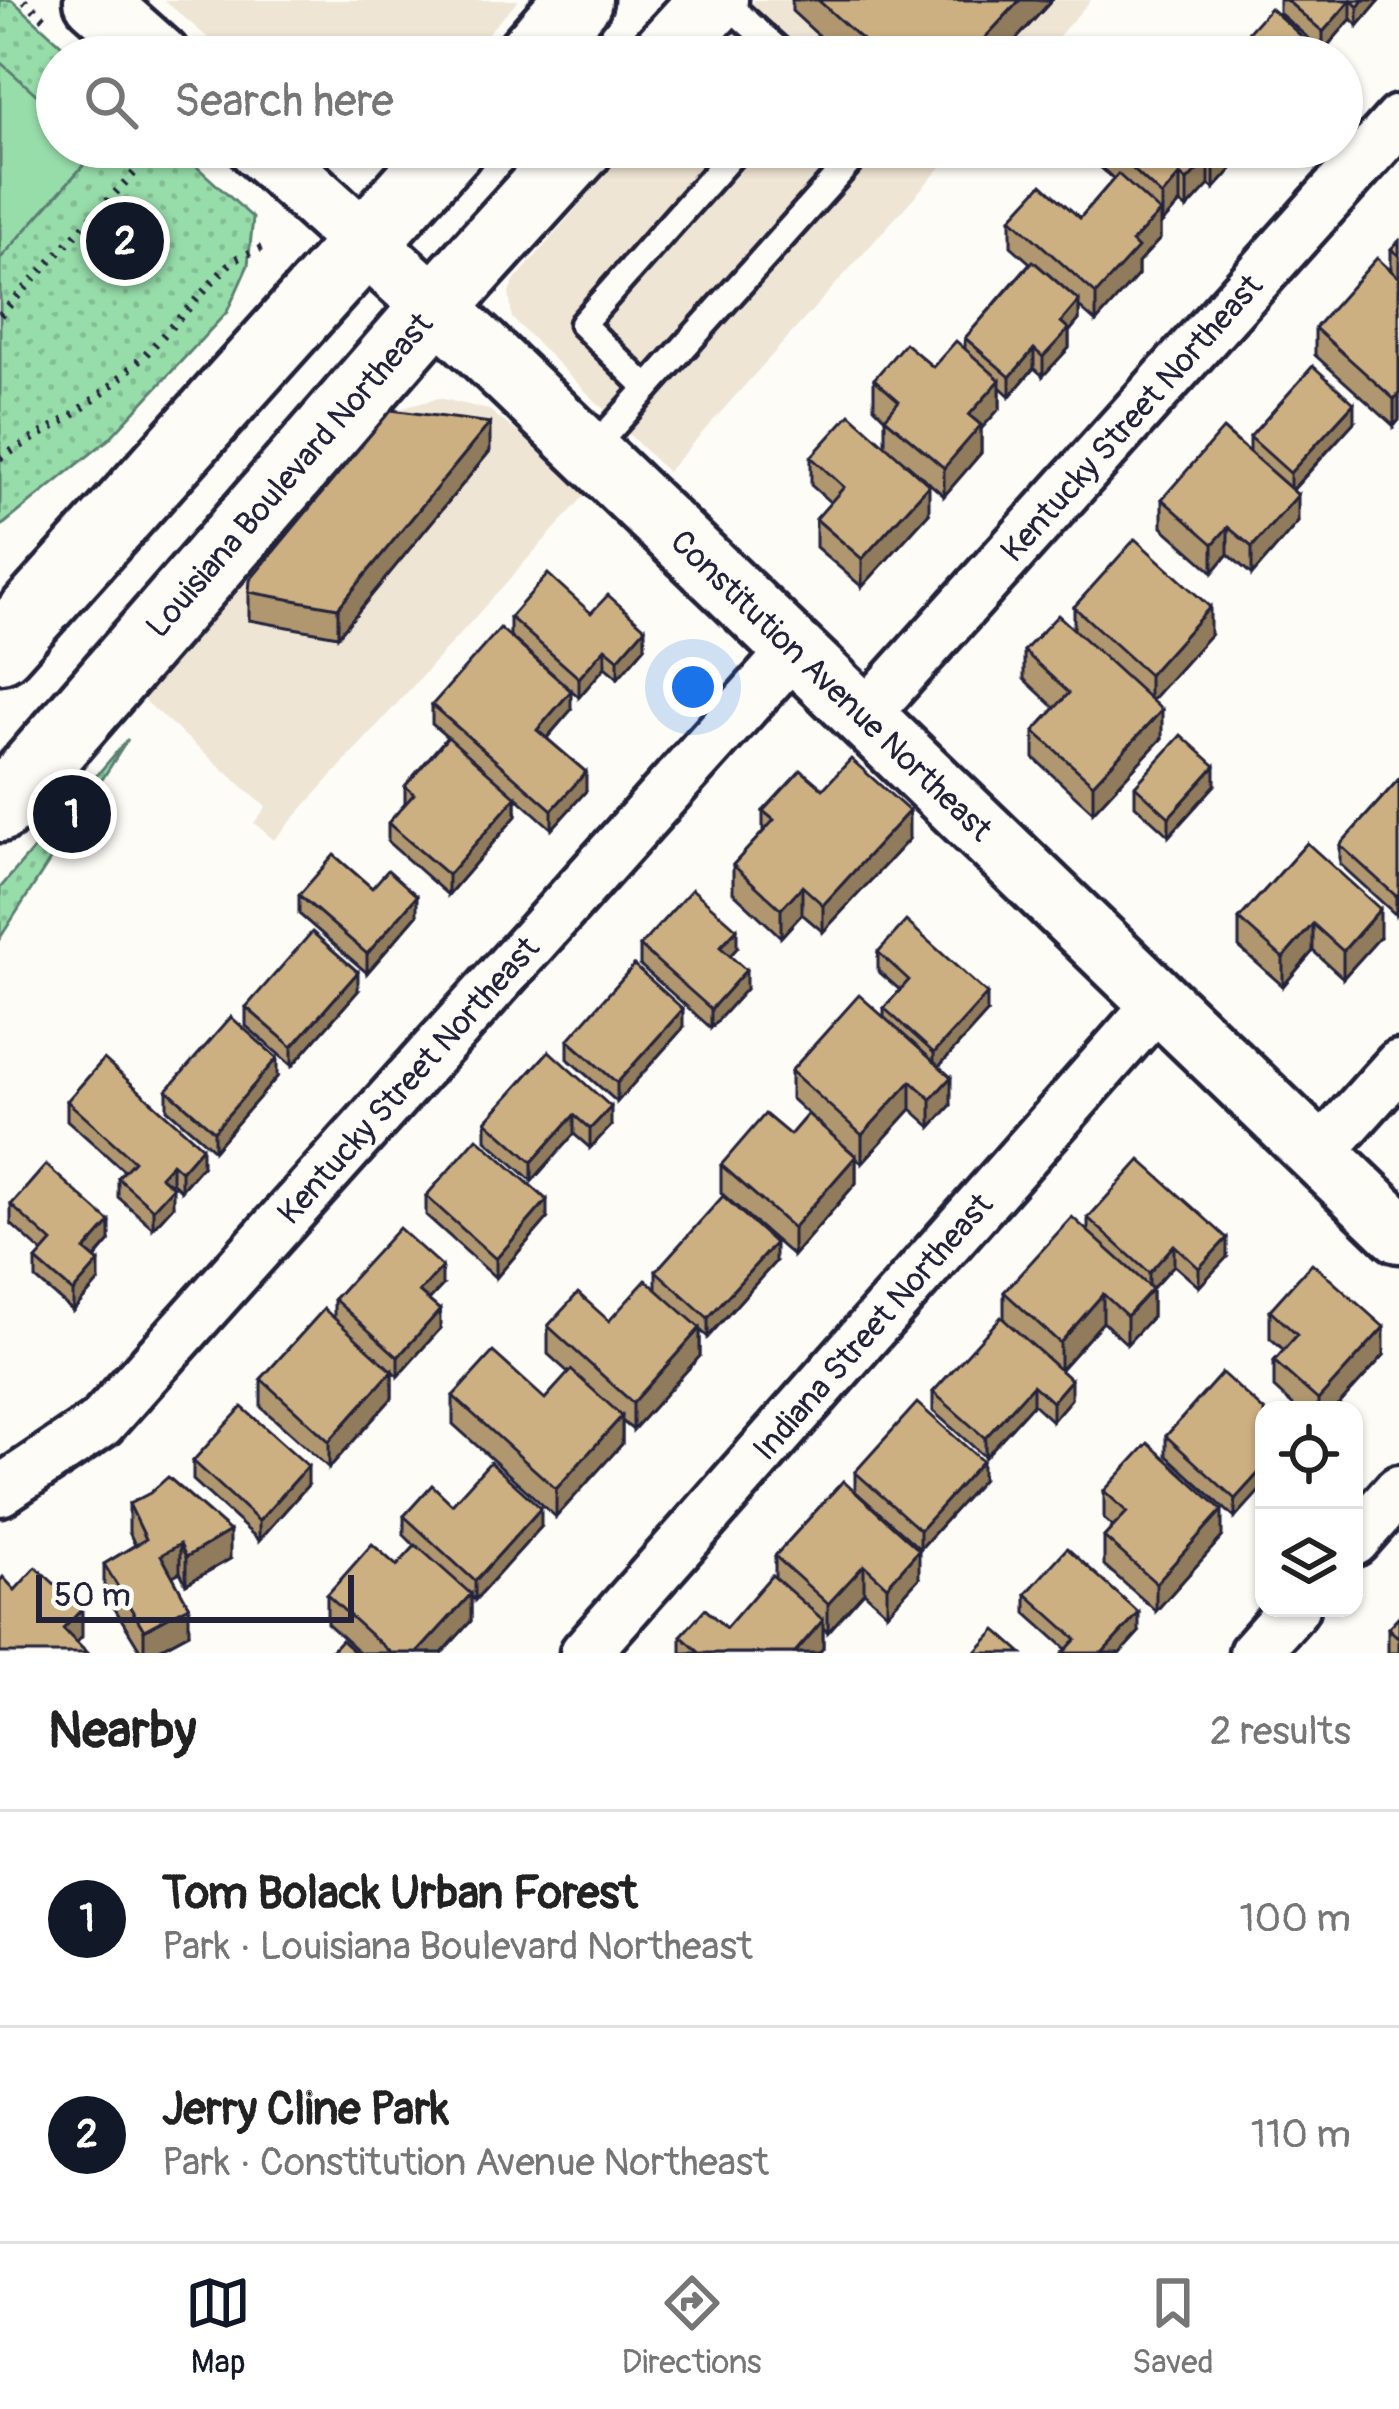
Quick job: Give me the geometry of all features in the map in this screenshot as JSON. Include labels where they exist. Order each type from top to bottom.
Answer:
[{"type":"main road","points":[[547,36],[578,0]]},
{"type":"main road","points":[[683,36],[719,0]]},
{"type":"main road","points":[[0,649],[431,168]]},
{"type":"main road","name":"Louisiana Boulevard Northeast","points":[[0,808],[436,305],[561,168]]},
{"type":"street","points":[[95,0],[135,36]]},
{"type":"street","name":"Kentucky Street Northeast","points":[[1363,160],[1399,120]]},
{"type":"street","name":"Constitution Avenue Northeast","points":[[283,168],[436,305],[796,648],[1399,1232]]},
{"type":"street","name":"Kentucky Street Northeast","points":[[865,715],[1356,168]]},
{"type":"street","name":"Kentucky Street Northeast","points":[[0,1491],[101,1423],[796,648]]},
{"type":"street","name":"Indiana Street Northeast","points":[[585,1653],[1161,1000]]},
{"type":"street","points":[[1319,1154],[1399,1065]]},
{"type":"street","points":[[1363,1531],[1399,1490]]},
{"type":"street","points":[[1254,1653],[1286,1617]]},
{"type":"lane","points":[[719,0],[761,36]]},
{"type":"lane","points":[[647,388],[582,324],[721,168]]},
{"type":"lane","points":[[590,452],[844,168]]},
{"type":"path","points":[[0,315],[136,168]]},
{"type":"path","points":[[0,458],[105,392],[145,356],[233,260],[264,247]]},
{"type":"shaded area","points":[[164,0],[519,0],[485,36],[206,36]]},
{"type":"shaded area","points":[[755,0],[1091,0],[1059,36],[724,36]]},
{"type":"shaded area","points":[[611,168],[940,168],[667,472],[512,318],[509,292]]},
{"type":"shaded area","points":[[439,398],[489,410],[587,493],[274,840],[254,823],[266,807],[137,694],[399,409]]},
{"type":"green space","points":[[0,0],[12,0],[52,36],[36,36],[36,168],[198,168],[253,218],[248,265],[227,312],[109,439],[0,527]]},
{"type":"green space","points":[[0,62],[36,94],[36,168],[81,168],[0,259]]},
{"type":"green space","points":[[128,739],[0,938],[0,888]]},
{"type":"building","points":[[818,0],[1020,0],[987,36],[858,36]]},
{"type":"building","points":[[1286,0],[1351,0],[1323,32]]},
{"type":"building","points":[[1270,8],[1301,36],[1245,36]]},
{"type":"building","points":[[1132,168],[1199,168],[1187,181],[1180,175],[1162,196]]},
{"type":"building","points":[[1118,174],[1160,212],[1132,242],[1138,248],[1096,294],[1011,218],[1042,184],[1080,218]]},
{"type":"building","points":[[1377,258],[1399,278],[1399,393],[1394,399],[1315,328]]},
{"type":"building","points":[[1033,261],[1079,301],[1061,322],[1069,329],[1043,357],[1034,349],[1010,377],[965,338]]},
{"type":"building","points":[[956,341],[1000,380],[969,415],[981,425],[944,468],[885,418],[899,401],[874,379],[905,343],[933,367]]},
{"type":"building","points":[[1313,366],[1354,403],[1290,473],[1250,437]]},
{"type":"building","points":[[391,410],[490,423],[338,608],[249,592],[250,580]]},
{"type":"building","points":[[850,414],[929,485],[862,559],[816,519],[844,487],[811,457]]},
{"type":"building","points":[[1223,429],[1298,495],[1252,547],[1228,527],[1213,544],[1162,499]]},
{"type":"building","points":[[1135,539],[1210,607],[1149,675],[1074,607]]},
{"type":"building","points":[[548,574],[591,613],[608,595],[645,628],[618,659],[605,648],[579,678],[510,617]]},
{"type":"building","points":[[1058,615],[1162,710],[1093,784],[1034,731],[1069,693],[1024,651]]},
{"type":"building","points":[[500,628],[571,691],[537,730],[586,772],[552,810],[432,705]]},
{"type":"building","points":[[1181,735],[1215,766],[1169,817],[1135,786]]},
{"type":"building","points":[[448,737],[516,797],[448,875],[388,823],[414,794],[405,786]]},
{"type":"building","points":[[851,759],[909,811],[823,905],[802,886],[781,909],[733,865],[774,820],[763,811],[801,770],[823,789]]},
{"type":"building","points":[[1399,779],[1399,893],[1396,896],[1340,845]]},
{"type":"building","points":[[1307,843],[1380,909],[1343,951],[1313,924],[1283,958],[1239,919]]},
{"type":"building","points":[[334,855],[372,888],[388,870],[417,896],[367,954],[299,895]]},
{"type":"building","points":[[692,889],[737,929],[720,947],[746,970],[711,1009],[640,946]]},
{"type":"building","points":[[906,921],[987,994],[934,1053],[884,1008],[909,980],[878,952]]},
{"type":"building","points":[[312,932],[358,972],[292,1047],[246,1007]]},
{"type":"building","points":[[634,965],[683,1009],[617,1083],[568,1040]]},
{"type":"building","points":[[859,995],[951,1077],[931,1099],[911,1081],[862,1135],[791,1071]]},
{"type":"building","points":[[231,1017],[277,1058],[214,1131],[167,1090]]},
{"type":"building","points":[[549,1051],[611,1107],[590,1129],[574,1115],[532,1162],[486,1121]]},
{"type":"building","points":[[104,1059],[202,1147],[181,1171],[172,1163],[160,1176],[173,1187],[153,1209],[118,1178],[134,1161],[67,1101]]},
{"type":"building","points":[[765,1114],[790,1135],[808,1114],[856,1156],[793,1228],[721,1165]]},
{"type":"building","points":[[477,1138],[547,1200],[496,1259],[426,1196]]},
{"type":"building","points":[[1140,1160],[1227,1238],[1199,1268],[1174,1245],[1149,1273],[1088,1218]]},
{"type":"building","points":[[46,1165],[110,1222],[85,1250],[99,1262],[73,1292],[36,1260],[52,1242],[11,1205]]},
{"type":"building","points":[[723,1196],[775,1243],[708,1318],[656,1271]]},
{"type":"building","points":[[1072,1217],[1152,1289],[1127,1316],[1103,1294],[1060,1343],[1004,1292]]},
{"type":"building","points":[[399,1228],[442,1267],[419,1292],[440,1310],[398,1357],[334,1299]]},
{"type":"building","points":[[1312,1263],[1384,1327],[1318,1400],[1274,1361],[1297,1335],[1270,1310]]},
{"type":"building","points":[[646,1280],[700,1328],[633,1403],[548,1326],[578,1293],[609,1321]]},
{"type":"building","points":[[324,1309],[392,1371],[329,1441],[261,1379]]},
{"type":"building","points":[[1001,1317],[1071,1380],[1052,1402],[1033,1385],[985,1438],[933,1392]]},
{"type":"building","points":[[493,1352],[545,1399],[571,1370],[622,1416],[556,1489],[453,1396]]},
{"type":"building","points":[[1222,1373],[1255,1403],[1255,1477],[1235,1499],[1166,1436]]},
{"type":"building","points":[[917,1403],[982,1461],[920,1530],[855,1472]]},
{"type":"building","points":[[242,1407],[308,1466],[259,1521],[193,1461]]},
{"type":"building","points":[[1148,1443],[1222,1510],[1156,1583],[1104,1537],[1127,1512],[1104,1491]]},
{"type":"building","points":[[490,1462],[541,1508],[475,1581],[404,1516],[432,1485],[452,1504]]},
{"type":"building","points":[[168,1477],[230,1531],[186,1557],[180,1544],[161,1555],[189,1606],[144,1630],[104,1564],[146,1539],[129,1504]]},
{"type":"building","points":[[843,1481],[919,1550],[887,1586],[864,1565],[828,1604],[775,1556]]},
{"type":"building","points":[[372,1544],[397,1566],[416,1545],[471,1594],[417,1653],[391,1653],[327,1595]]},
{"type":"building","points":[[1067,1548],[1139,1613],[1102,1653],[1063,1653],[1076,1639],[1026,1594]]},
{"type":"building","points":[[36,1567],[82,1609],[63,1629],[87,1653],[0,1653],[0,1581],[3,1577],[15,1590]]},
{"type":"building","points":[[772,1575],[823,1620],[797,1653],[700,1653],[681,1636],[705,1609],[726,1628]]},
{"type":"building","points":[[1399,1616],[1399,1638],[1388,1628]]},
{"type":"building","points":[[996,1630],[1022,1653],[975,1653]]},
{"type":"building","points":[[341,1640],[356,1653],[329,1653]]},
{"type":"place","name":"Jerry Cline Park","points":[[125,241]]},
{"type":"place","name":"Tom Bolack Urban Forest","points":[[72,814]]}]
